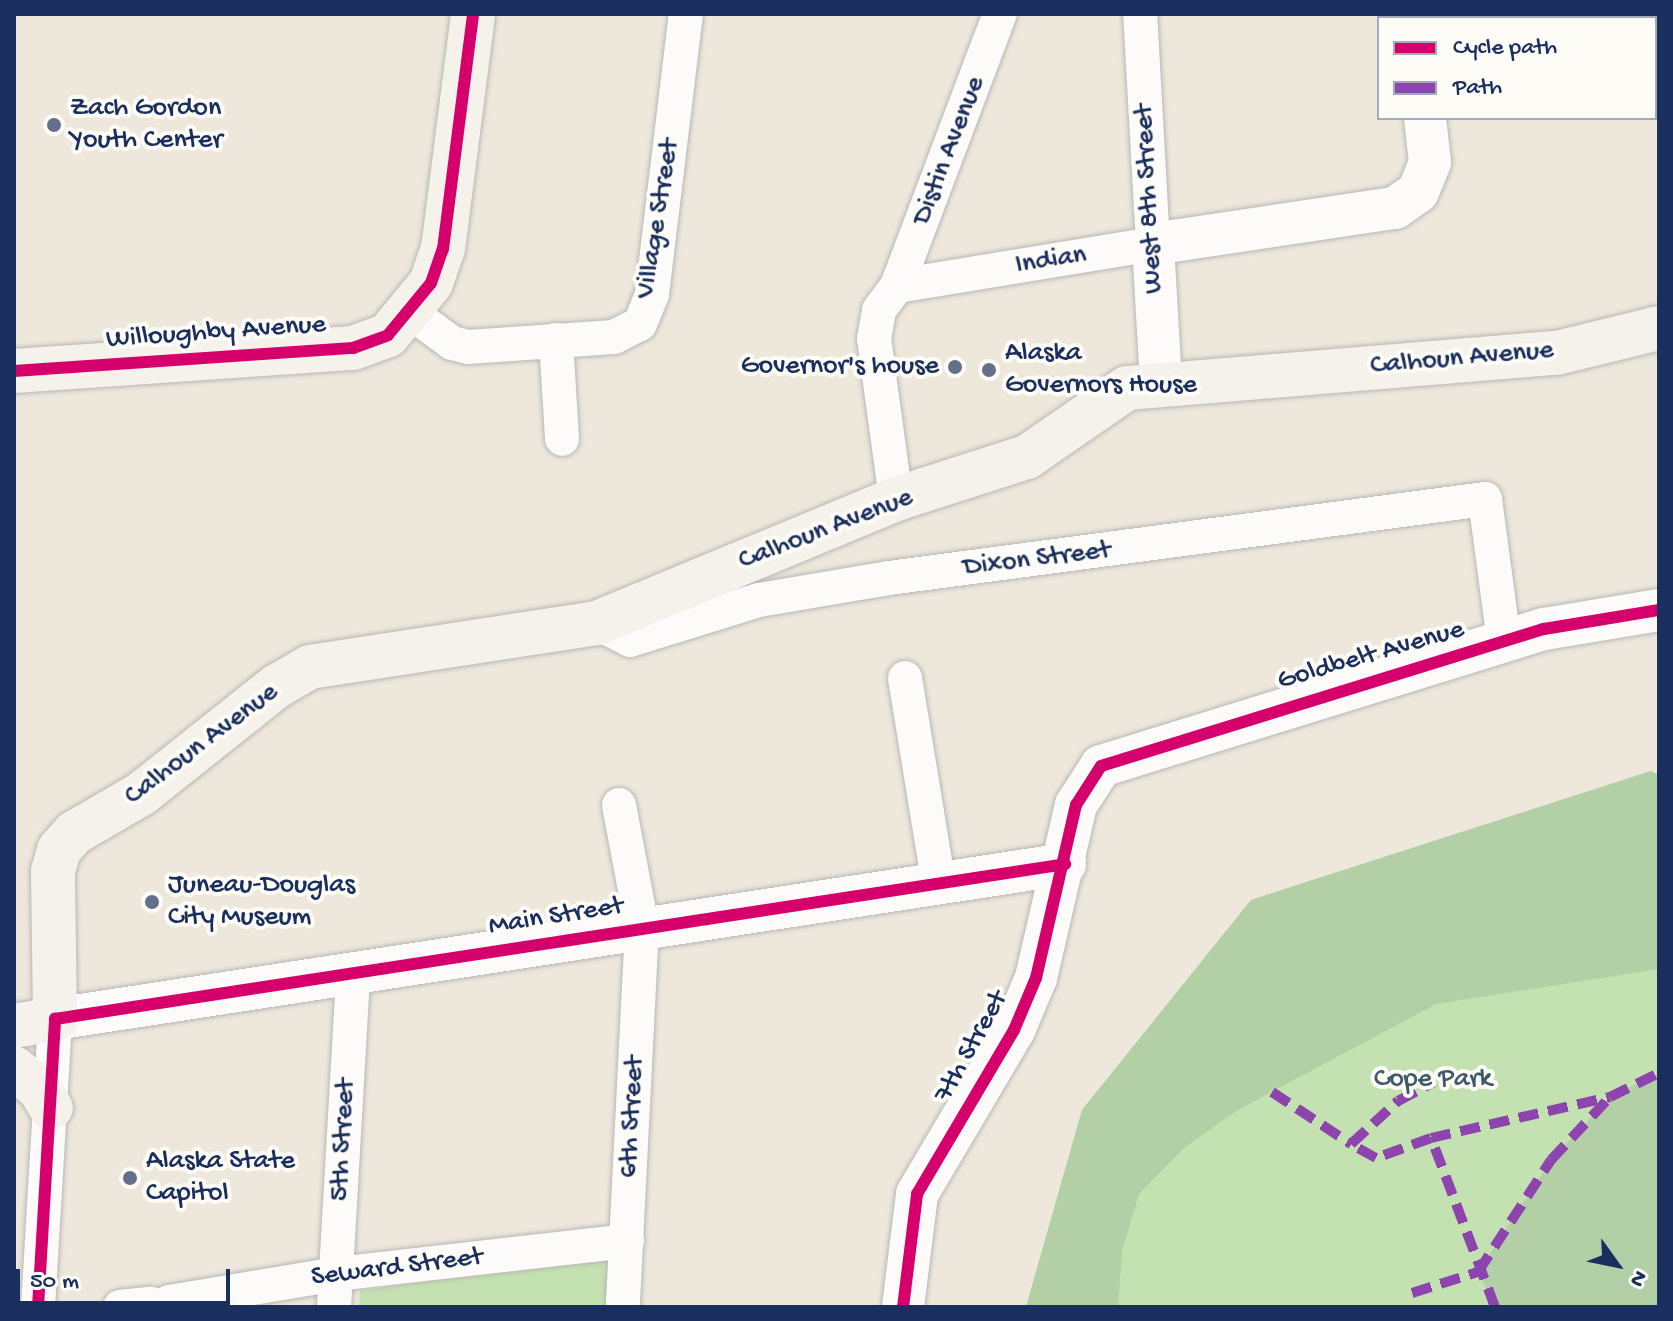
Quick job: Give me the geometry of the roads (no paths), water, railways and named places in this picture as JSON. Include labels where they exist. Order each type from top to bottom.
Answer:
[{"type":"main road","name":"Willoughby Avenue","points":[[14,371],[353,348],[388,335],[431,283],[443,249],[473,14]]},
{"type":"main road","name":"Calhoun Avenue","points":[[34,1022],[53,871],[59,850],[74,833],[141,794],[277,686],[310,667],[597,623],[896,499],[1027,457],[1117,394],[1161,383],[1557,353],[1659,328]]},
{"type":"main road","points":[[14,1068],[39,1088],[51,1108]]},
{"type":"street","name":"Village Street","points":[[410,312],[452,343],[468,347],[614,337],[640,324],[652,294],[686,14]]},
{"type":"street","name":"Distin Avenue","points":[[897,286],[1000,14]]},
{"type":"street","name":"West 8th Street","points":[[1140,14],[1161,383]]},
{"type":"street","name":"Indian","points":[[897,286],[1395,208],[1418,192],[1430,162],[1425,120]]},
{"type":"street","points":[[896,499],[874,339],[879,310],[897,286]]},
{"type":"street","points":[[556,340],[562,439]]},
{"type":"street","name":"Dixon Street","points":[[597,623],[630,640],[759,600],[889,578],[1485,499],[1504,642]]},
{"type":"street","name":"Goldbelt Avenue","points":[[1101,766],[1544,629],[1659,610]]},
{"type":"street","points":[[905,678],[938,880]]},
{"type":"street","name":"7th Street","points":[[903,1307],[917,1194],[1014,1030],[1036,978],[1065,864],[1076,805],[1101,766]]},
{"type":"street","name":"6th Street","points":[[619,805],[642,927],[623,1307]]},
{"type":"street","name":"Main Street","points":[[34,1022],[938,880],[1065,864]]},
{"type":"street","name":"5th Street","points":[[335,1291],[353,974]]},
{"type":"street","points":[[34,1022],[51,1108],[38,1307]]},
{"type":"street","name":"Seward Street","points":[[147,1304],[335,1291],[627,1241]]},
{"type":"place","name":"Zach Gordon Youth Center","points":[[54,125]]},
{"type":"place","name":"Governor's house","points":[[955,367]]},
{"type":"place","name":"Alaska Governors House","points":[[989,370]]},
{"type":"place","name":"Juneau-Douglas City Museum","points":[[152,902]]},
{"type":"place","name":"Alaska State Capitol","points":[[130,1178]]},
{"type":"park label","name":"Cope Park","points":[[1433,1080]]}]
